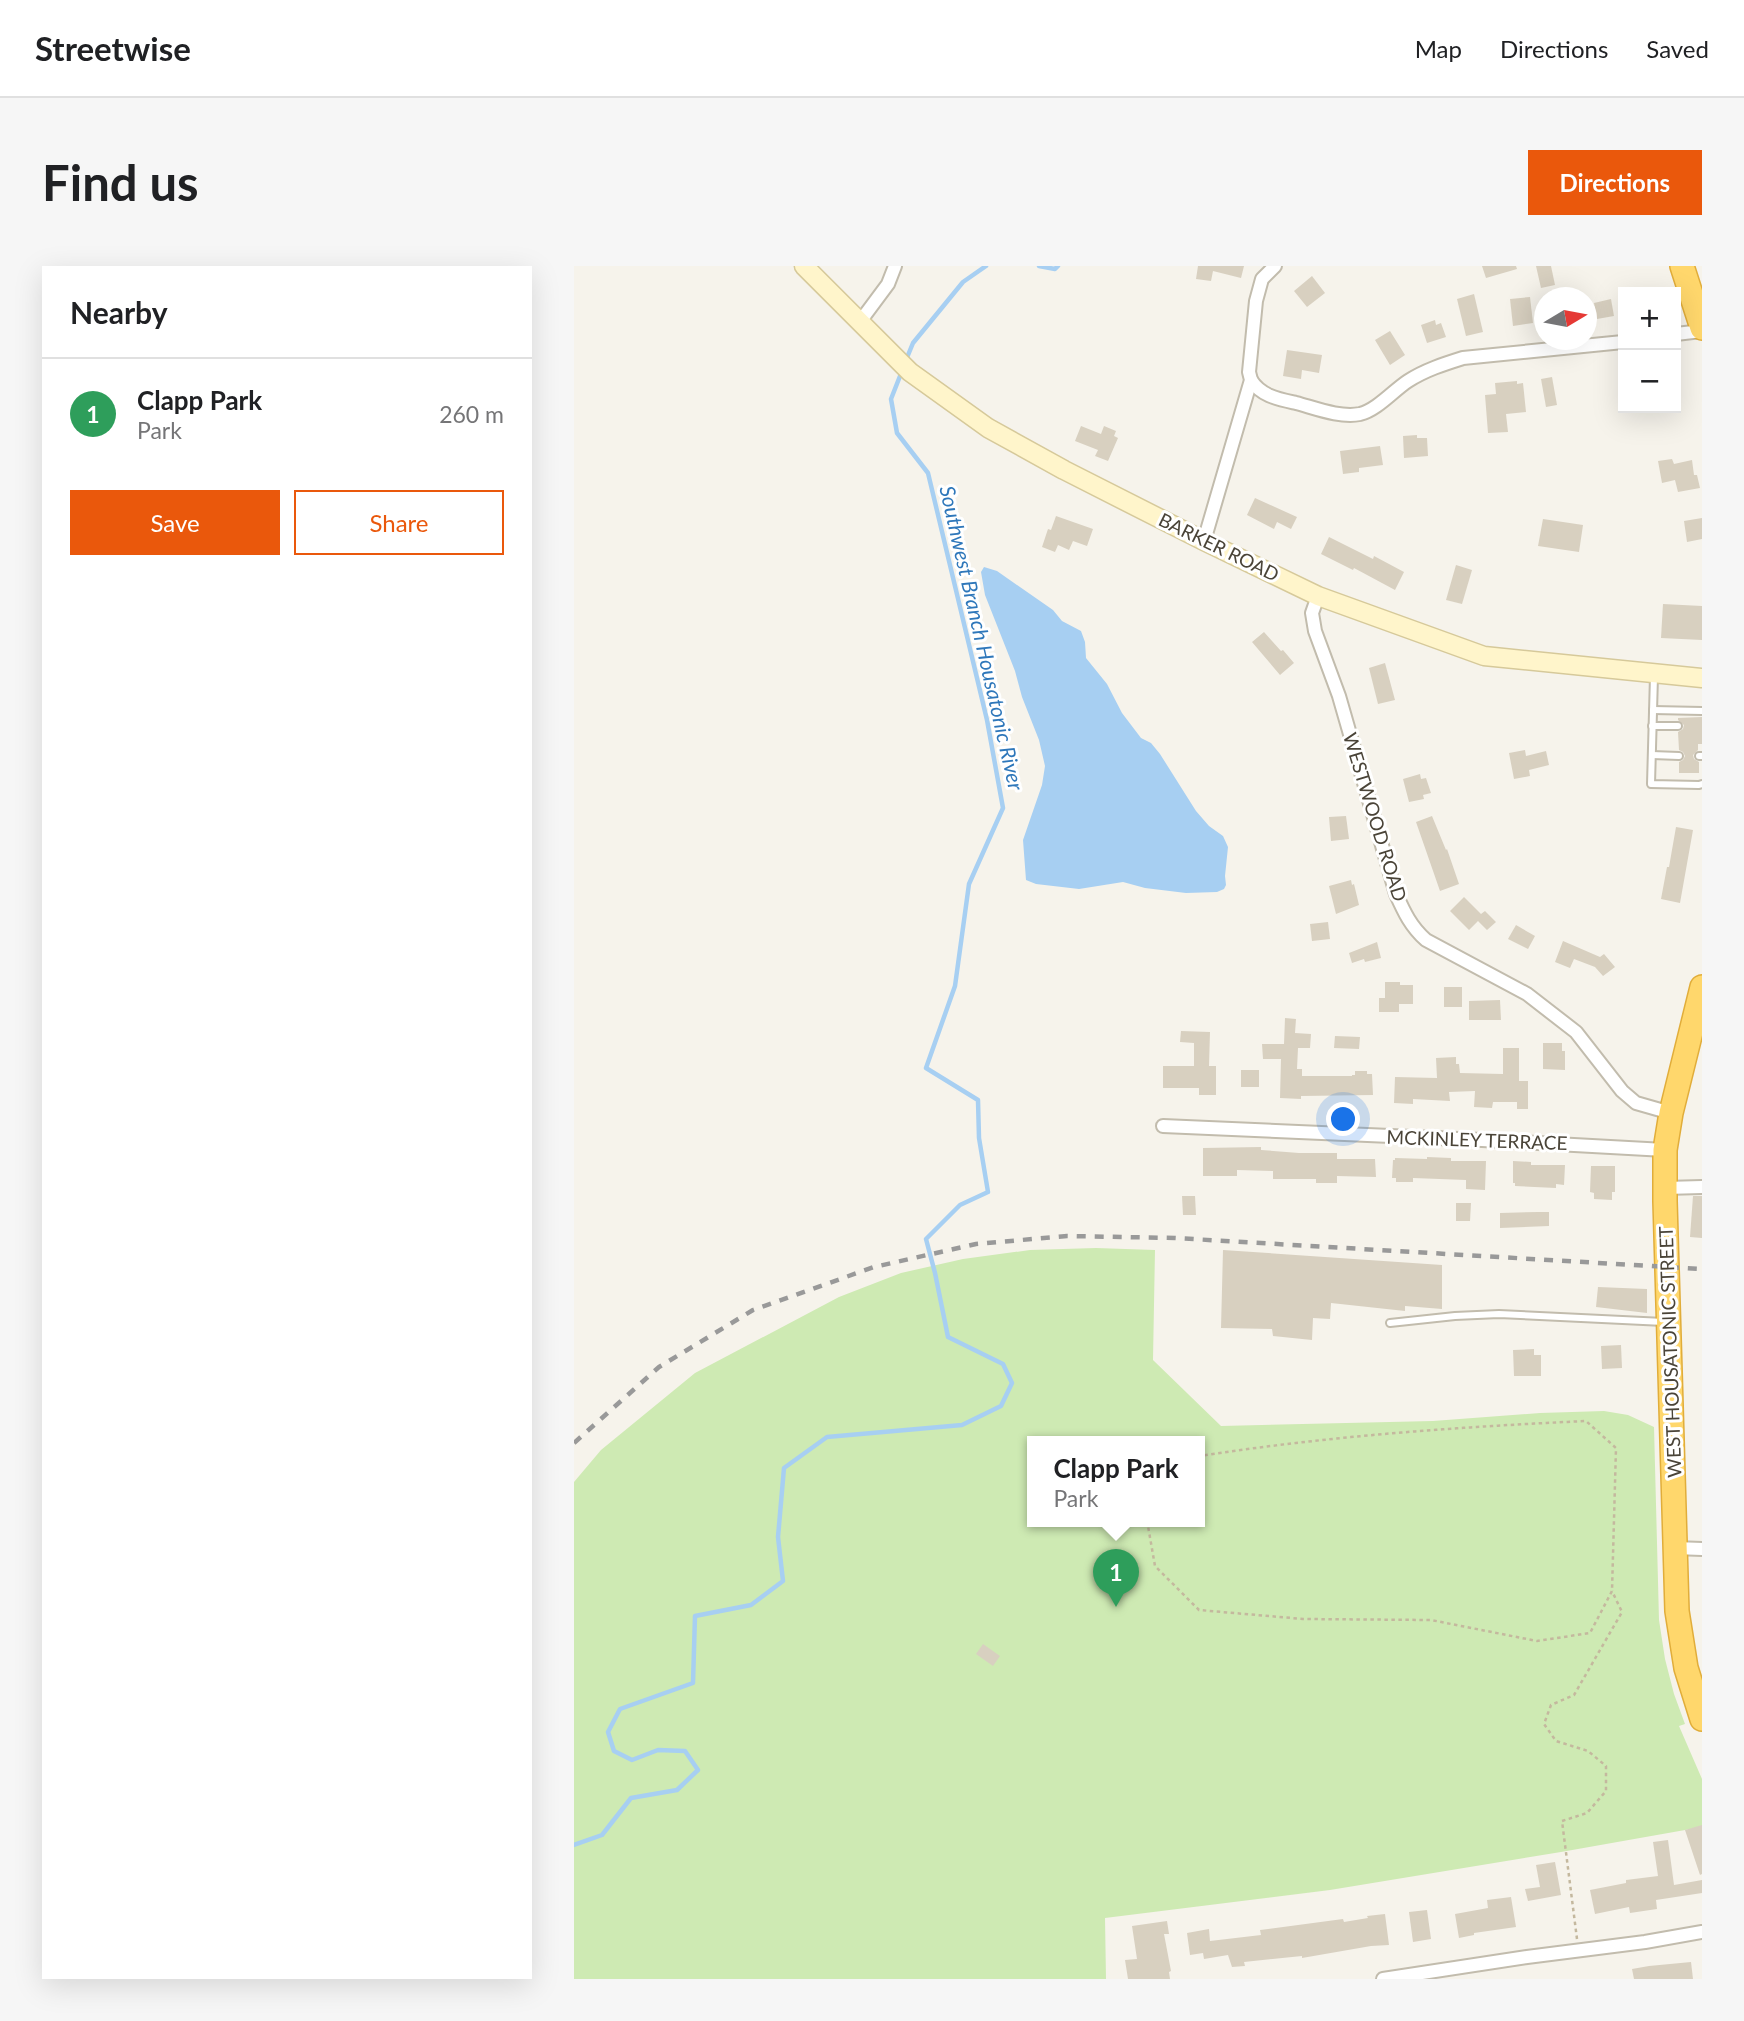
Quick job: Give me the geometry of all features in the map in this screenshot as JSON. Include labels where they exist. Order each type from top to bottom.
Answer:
[{"type":"highway","points":[[1682,266],[1702,329]]},
{"type":"highway","name":"WEST HOUSATONIC STREET","points":[[1701,996],[1671,1113],[1665,1150],[1665,1188],[1677,1611],[1686,1668],[1702,1719]]},
{"type":"street","name":"BARKER ROAD","points":[[804,266],[909,372],[988,428],[1064,470],[1318,596],[1484,656],[1702,678]]},
{"type":"street","points":[[859,323],[888,284],[895,266]]},
{"type":"street","points":[[1275,266],[1262,279],[1256,300],[1249,372],[1251,380],[1255,388],[1270,397],[1343,414],[1361,414],[1409,380],[1463,358],[1618,342]]},
{"type":"street","points":[[1681,333],[1702,329]]},
{"type":"street","points":[[1205,541],[1251,380]]},
{"type":"street","name":"WESTWOOD ROAD","points":[[1318,596],[1312,613],[1315,631],[1339,696],[1396,894],[1415,930],[1426,940],[1527,994],[1555,1014],[1576,1032],[1622,1091],[1636,1103],[1671,1113]]},
{"type":"street","name":"MCKINLEY TERRACE","points":[[1163,1126],[1521,1141],[1665,1150]]},
{"type":"street","points":[[1665,1188],[1702,1187]]},
{"type":"street","points":[[1675,1548],[1702,1549]]},
{"type":"street","points":[[1384,1979],[1702,1932]]},
{"type":"lane","points":[[1654,673],[1651,783],[1702,784]]},
{"type":"lane","points":[[1653,710],[1702,711]]},
{"type":"lane","points":[[1652,726],[1678,726]]},
{"type":"lane","points":[[1652,755],[1679,756]]},
{"type":"lane","points":[[1390,1323],[1499,1314],[1669,1323]]},
{"type":"path","points":[[1148,1527],[1155,1566],[1199,1610],[1303,1619],[1431,1620],[1537,1641],[1590,1633],[1612,1591],[1616,1448],[1586,1421],[1472,1426],[1277,1444],[1205,1455]]},
{"type":"path","points":[[1578,1951],[1562,1821],[1587,1813],[1606,1791],[1606,1766],[1588,1751],[1556,1741],[1545,1724],[1550,1705],[1574,1695],[1622,1612],[1612,1591]]},
{"type":"green space","points":[[1030,1250],[1155,1250],[1153,1360],[1221,1426],[1433,1421],[1604,1411],[1628,1415],[1654,1427],[1659,1620],[1665,1659],[1685,1724],[1679,1726],[1702,1779],[1702,1827],[1330,1890],[1105,1918],[1106,1979],[574,1979],[574,1482],[601,1450],[695,1373],[839,1297],[901,1273],[963,1259]]},
{"type":"water","points":[[984,567],[997,571],[1053,610],[1062,621],[1081,631],[1086,658],[1107,684],[1122,713],[1141,738],[1151,743],[1160,754],[1196,811],[1209,826],[1223,836],[1228,847],[1224,889],[1217,892],[1186,893],[1145,888],[1123,882],[1079,889],[1036,884],[1026,880],[1023,840],[1042,785],[1045,766],[1039,740],[1015,671],[985,595],[981,572]]},
{"type":"building","points":[[1198,266],[1244,266],[1241,278],[1213,271],[1211,281],[1196,279]]},
{"type":"building","points":[[1482,266],[1516,266],[1517,269],[1486,278]]},
{"type":"building","points":[[1536,266],[1551,266],[1555,285],[1541,287]]},
{"type":"building","points":[[1312,276],[1325,293],[1307,307],[1294,291]]},
{"type":"building","points":[[1474,294],[1483,332],[1466,336],[1457,299]]},
{"type":"building","points":[[1530,297],[1533,323],[1513,326],[1510,299]]},
{"type":"building","points":[[1611,299],[1614,316],[1597,319],[1597,302]]},
{"type":"building","points":[[1435,320],[1436,325],[1441,323],[1446,337],[1427,343],[1421,325]]},
{"type":"building","points":[[1390,331],[1405,355],[1390,365],[1375,340]]},
{"type":"building","points":[[1287,350],[1322,355],[1319,373],[1302,370],[1301,379],[1283,376]]},
{"type":"building","points":[[1552,377],[1557,405],[1546,407],[1541,379]]},
{"type":"building","points":[[1517,381],[1517,384],[1523,383],[1526,412],[1506,414],[1508,432],[1488,433],[1485,395],[1496,394],[1495,383]]},
{"type":"building","points":[[1081,426],[1101,434],[1104,426],[1116,431],[1114,436],[1118,438],[1108,461],[1095,456],[1098,450],[1075,441]]},
{"type":"building","points":[[1417,435],[1417,438],[1427,438],[1428,456],[1404,458],[1403,436]]},
{"type":"building","points":[[1380,446],[1383,465],[1359,468],[1359,472],[1343,474],[1340,451]]},
{"type":"building","points":[[1672,459],[1674,464],[1692,460],[1694,475],[1697,475],[1700,488],[1678,492],[1675,480],[1662,483],[1658,461]]},
{"type":"building","points":[[1255,498],[1297,517],[1291,529],[1277,522],[1274,529],[1247,515]]},
{"type":"building","points":[[1056,516],[1093,529],[1087,546],[1073,541],[1069,550],[1058,545],[1055,552],[1042,547]]},
{"type":"building","points":[[1702,518],[1702,539],[1687,542],[1684,521]]},
{"type":"building","points":[[1543,519],[1583,525],[1579,552],[1538,546]]},
{"type":"building","points":[[1329,537],[1404,572],[1395,590],[1321,554]]},
{"type":"building","points":[[1456,565],[1472,570],[1462,604],[1446,600]]},
{"type":"building","points":[[1663,604],[1702,606],[1702,640],[1661,638]]},
{"type":"building","points":[[1264,632],[1294,663],[1280,675],[1252,642]]},
{"type":"building","points":[[1385,663],[1395,700],[1378,704],[1369,668]]},
{"type":"building","points":[[1702,717],[1702,744],[1698,744],[1698,750],[1693,755],[1699,762],[1699,773],[1679,773],[1679,762],[1685,756],[1679,750],[1678,732],[1684,725],[1678,718]]},
{"type":"building","points":[[1525,750],[1526,756],[1546,751],[1549,765],[1529,770],[1530,776],[1514,779],[1509,753]]},
{"type":"building","points":[[1420,774],[1421,779],[1426,778],[1431,793],[1423,795],[1424,799],[1409,802],[1403,779]]},
{"type":"building","points":[[1346,816],[1349,839],[1331,841],[1329,817]]},
{"type":"building","points":[[1432,816],[1459,884],[1440,891],[1416,822]]},
{"type":"building","points":[[1676,827],[1693,830],[1680,903],[1661,899]]},
{"type":"building","points":[[1351,880],[1359,905],[1336,914],[1329,886]]},
{"type":"building","points":[[1464,897],[1481,914],[1485,911],[1496,922],[1487,930],[1478,921],[1469,930],[1450,911]]},
{"type":"building","points":[[1328,922],[1330,939],[1312,941],[1310,924]]},
{"type":"building","points":[[1516,925],[1535,936],[1528,949],[1508,939]]},
{"type":"building","points":[[1563,941],[1600,957],[1604,954],[1615,967],[1603,976],[1595,967],[1574,959],[1570,968],[1555,962]]},
{"type":"building","points":[[1377,942],[1381,958],[1352,963],[1349,953]]},
{"type":"building","points":[[1385,982],[1413,985],[1413,1004],[1399,1004],[1399,1012],[1379,1012],[1379,998],[1385,998]]},
{"type":"building","points":[[1444,987],[1462,987],[1462,1007],[1444,1007]]},
{"type":"building","points":[[1500,1000],[1501,1020],[1469,1020],[1469,1001]]},
{"type":"building","points":[[1285,1018],[1296,1019],[1295,1033],[1311,1034],[1310,1048],[1298,1048],[1297,1069],[1302,1069],[1302,1076],[1352,1076],[1355,1071],[1367,1071],[1367,1074],[1372,1074],[1373,1095],[1280,1098],[1281,1059],[1263,1059],[1262,1044],[1284,1044]]},
{"type":"building","points":[[1181,1031],[1210,1032],[1209,1066],[1216,1066],[1216,1095],[1199,1095],[1199,1088],[1163,1088],[1163,1066],[1194,1066],[1194,1043],[1180,1042]]},
{"type":"building","points":[[1335,1036],[1360,1037],[1359,1049],[1334,1048]]},
{"type":"building","points":[[1543,1043],[1562,1043],[1565,1070],[1543,1069]]},
{"type":"building","points":[[1503,1048],[1519,1048],[1519,1081],[1528,1081],[1528,1109],[1517,1109],[1517,1102],[1493,1102],[1492,1108],[1474,1107],[1475,1091],[1449,1092],[1450,1101],[1413,1099],[1413,1104],[1394,1103],[1395,1077],[1437,1078],[1436,1058],[1456,1057],[1460,1073],[1503,1074]]},
{"type":"building","points":[[1241,1070],[1259,1070],[1259,1087],[1241,1087]]},
{"type":"building","points":[[1261,1147],[1261,1150],[1299,1153],[1337,1153],[1337,1159],[1375,1159],[1376,1177],[1337,1176],[1337,1183],[1316,1183],[1316,1179],[1273,1179],[1273,1171],[1237,1170],[1237,1176],[1203,1176],[1203,1148]]},
{"type":"building","points":[[1395,1158],[1451,1158],[1451,1161],[1486,1161],[1485,1190],[1466,1189],[1466,1180],[1413,1178],[1413,1182],[1396,1182],[1396,1178],[1392,1178]]},
{"type":"building","points":[[1513,1161],[1531,1162],[1531,1165],[1565,1165],[1564,1185],[1556,1184],[1556,1188],[1515,1186]]},
{"type":"building","points":[[1591,1166],[1615,1166],[1615,1192],[1612,1192],[1612,1200],[1594,1199],[1594,1193],[1590,1192]]},
{"type":"building","points":[[1182,1196],[1195,1196],[1196,1215],[1183,1215]]},
{"type":"building","points":[[1693,1196],[1702,1196],[1702,1238],[1690,1237]]},
{"type":"building","points":[[1456,1203],[1471,1203],[1470,1221],[1456,1221]]},
{"type":"building","points":[[1549,1212],[1549,1226],[1500,1228],[1500,1213]]},
{"type":"building","points":[[1223,1250],[1442,1265],[1442,1309],[1405,1306],[1405,1311],[1331,1303],[1330,1319],[1313,1318],[1312,1340],[1273,1336],[1272,1329],[1221,1328]]},
{"type":"building","points":[[1598,1287],[1647,1289],[1647,1313],[1596,1307]]},
{"type":"building","points":[[1621,1345],[1622,1368],[1602,1369],[1601,1346]]},
{"type":"building","points":[[1534,1349],[1534,1355],[1541,1355],[1541,1376],[1514,1376],[1513,1350]]},
{"type":"building","points":[[983,1644],[1000,1656],[993,1666],[976,1654]]},
{"type":"building","points":[[1702,1825],[1702,1874],[1700,1875],[1685,1830]]},
{"type":"building","points":[[1668,1840],[1674,1885],[1702,1880],[1702,1893],[1656,1900],[1657,1909],[1630,1913],[1629,1907],[1595,1914],[1590,1890],[1626,1883],[1626,1880],[1658,1876],[1653,1842]]},
{"type":"building","points":[[1555,1862],[1561,1895],[1528,1901],[1525,1889],[1540,1887],[1536,1865]]},
{"type":"building","points":[[1511,1897],[1516,1927],[1459,1938],[1455,1914],[1488,1908],[1487,1900]]},
{"type":"building","points":[[1427,1910],[1431,1939],[1413,1942],[1409,1912]]},
{"type":"building","points":[[1385,1914],[1389,1945],[1302,1958],[1244,1962],[1245,1966],[1232,1967],[1228,1955],[1204,1959],[1203,1953],[1190,1955],[1187,1933],[1209,1929],[1210,1941],[1261,1935],[1260,1930],[1343,1919],[1344,1922]]},
{"type":"building","points":[[1167,1921],[1169,1934],[1164,1934],[1170,1979],[1128,1979],[1125,1960],[1137,1959],[1132,1926]]},
{"type":"building","points":[[1691,1962],[1693,1979],[1634,1979],[1632,1969]]},
{"type":"waterway","name":"Southwest Branch Housatonic River","points":[[906,360],[913,343],[963,282],[986,266]]},
{"type":"waterway","name":"Southwest Branch Housatonic River","points":[[1039,266],[1055,269],[1058,266]]},
{"type":"waterway","name":"Southwest Branch Housatonic River","points":[[574,1845],[602,1835],[631,1798],[677,1790],[698,1770],[685,1751],[658,1750],[632,1760],[614,1751],[608,1732],[620,1709],[693,1683],[695,1616],[751,1605],[783,1581],[778,1537],[784,1468],[827,1437],[962,1425],[1001,1406],[1012,1383],[1003,1364],[948,1337],[926,1239],[960,1205],[988,1192],[979,1138],[978,1100],[926,1068],[955,986],[969,884],[1003,808],[987,720],[928,473],[897,433],[891,399],[902,371]]},
{"type":"railway","points":[[574,1443],[659,1367],[753,1310],[874,1267],[976,1244],[1067,1236],[1175,1238],[1702,1269]]},
{"type":"place","name":"Clapp Park","points":[[1116,1607]]}]
